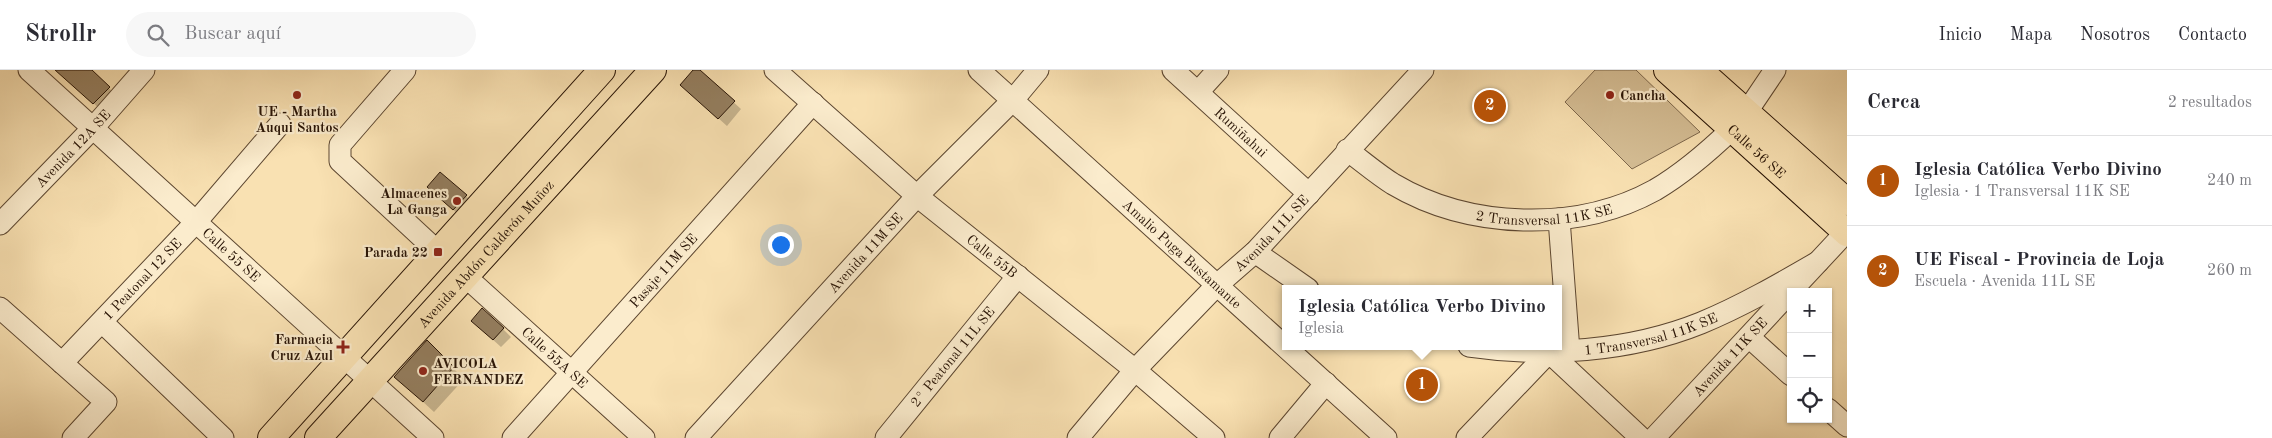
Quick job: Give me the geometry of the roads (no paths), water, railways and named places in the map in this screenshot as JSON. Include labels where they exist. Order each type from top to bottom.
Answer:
[{"type":"main road","points":[[271,438],[602,70]]},
{"type":"main road","name":"Avenida Abdón Calderón Muñoz","points":[[318,438],[652,70]]},
{"type":"main road","name":"Calle 56 SE","points":[[1666,70],[1739,121],[1847,202]]},
{"type":"main road","name":"Calle 56 SE","points":[[1699,70],[1739,121],[1846,233]]},
{"type":"street","name":"Calle 55 SE","points":[[29,70],[433,438]]},
{"type":"street","name":"Avenida 12A SE","points":[[0,224],[93,128],[144,70]]},
{"type":"street","points":[[405,70],[340,145],[340,161],[438,252]]},
{"type":"street","name":"Calle 55B","points":[[775,70],[917,196],[1135,370],[1214,438]]},
{"type":"street","name":"Amalio Puga Bustamante","points":[[979,70],[1282,344]]},
{"type":"street","name":"Avenida 11M SE","points":[[696,438],[917,196],[1013,100],[1038,70]]},
{"type":"street","name":"Rumiñahui","points":[[1173,70],[1309,194]]},
{"type":"street","points":[[1198,92],[1218,70]]},
{"type":"street","name":"Avenida 11L SE","points":[[1078,438],[1135,370],[1216,286],[1254,252],[1423,70]]},
{"type":"street","name":"2 Transversal 11K SE","points":[[1347,150],[1393,184],[1445,208],[1502,219],[1559,219],[1608,209],[1654,190],[1696,163],[1739,121],[1775,70]]},
{"type":"street","name":"Pasaje 11M SE","points":[[513,438],[813,103]]},
{"type":"street","name":"1 Peatonal 12 SE","points":[[62,363],[196,222],[280,124]]},
{"type":"street","points":[[1559,219],[1559,285]]},
{"type":"street","name":"Avenida 11K SE","points":[[1654,438],[1846,233]]},
{"type":"street","points":[[1254,252],[1302,285]]},
{"type":"street","name":"1 Transversal 11K SE","points":[[1541,350],[1559,351],[1635,342],[1699,324],[1760,296],[1818,262]]},
{"type":"street","name":"Calle 55A SE","points":[[465,276],[644,438]]},
{"type":"street","name":"2° Peatonal 11L SE","points":[[886,438],[1018,276]]},
{"type":"street","points":[[0,308],[106,402],[73,438]]},
{"type":"street","points":[[102,322],[223,438]]},
{"type":"street","points":[[1749,337],[1787,371]]},
{"type":"street","name":"Amalio Puga Bustamante","points":[[1289,350],[1386,438]]},
{"type":"street","points":[[1467,438],[1559,351],[1641,438]]},
{"type":"street","points":[[1280,438],[1326,383]]},
{"type":"street","points":[[1832,413],[1847,426]]},
{"type":"place","name":"UE - Martha Auqui Santos","points":[[297,95]]},
{"type":"place","name":"Cancha","points":[[1610,95]]},
{"type":"place","name":"UE Fiscal - Provincia de Loja","points":[[1490,106]]},
{"type":"place","name":"Almacenes La Ganga","points":[[457,201]]},
{"type":"place","name":"Parada 22","points":[[438,252]]},
{"type":"place","name":"Farmacia Cruz Azul","points":[[343,347]]},
{"type":"place","name":"AVICOLA FERNANDEZ","points":[[423,371]]},
{"type":"place","name":"Iglesia Católica Verbo Divino","points":[[1422,385]]}]
